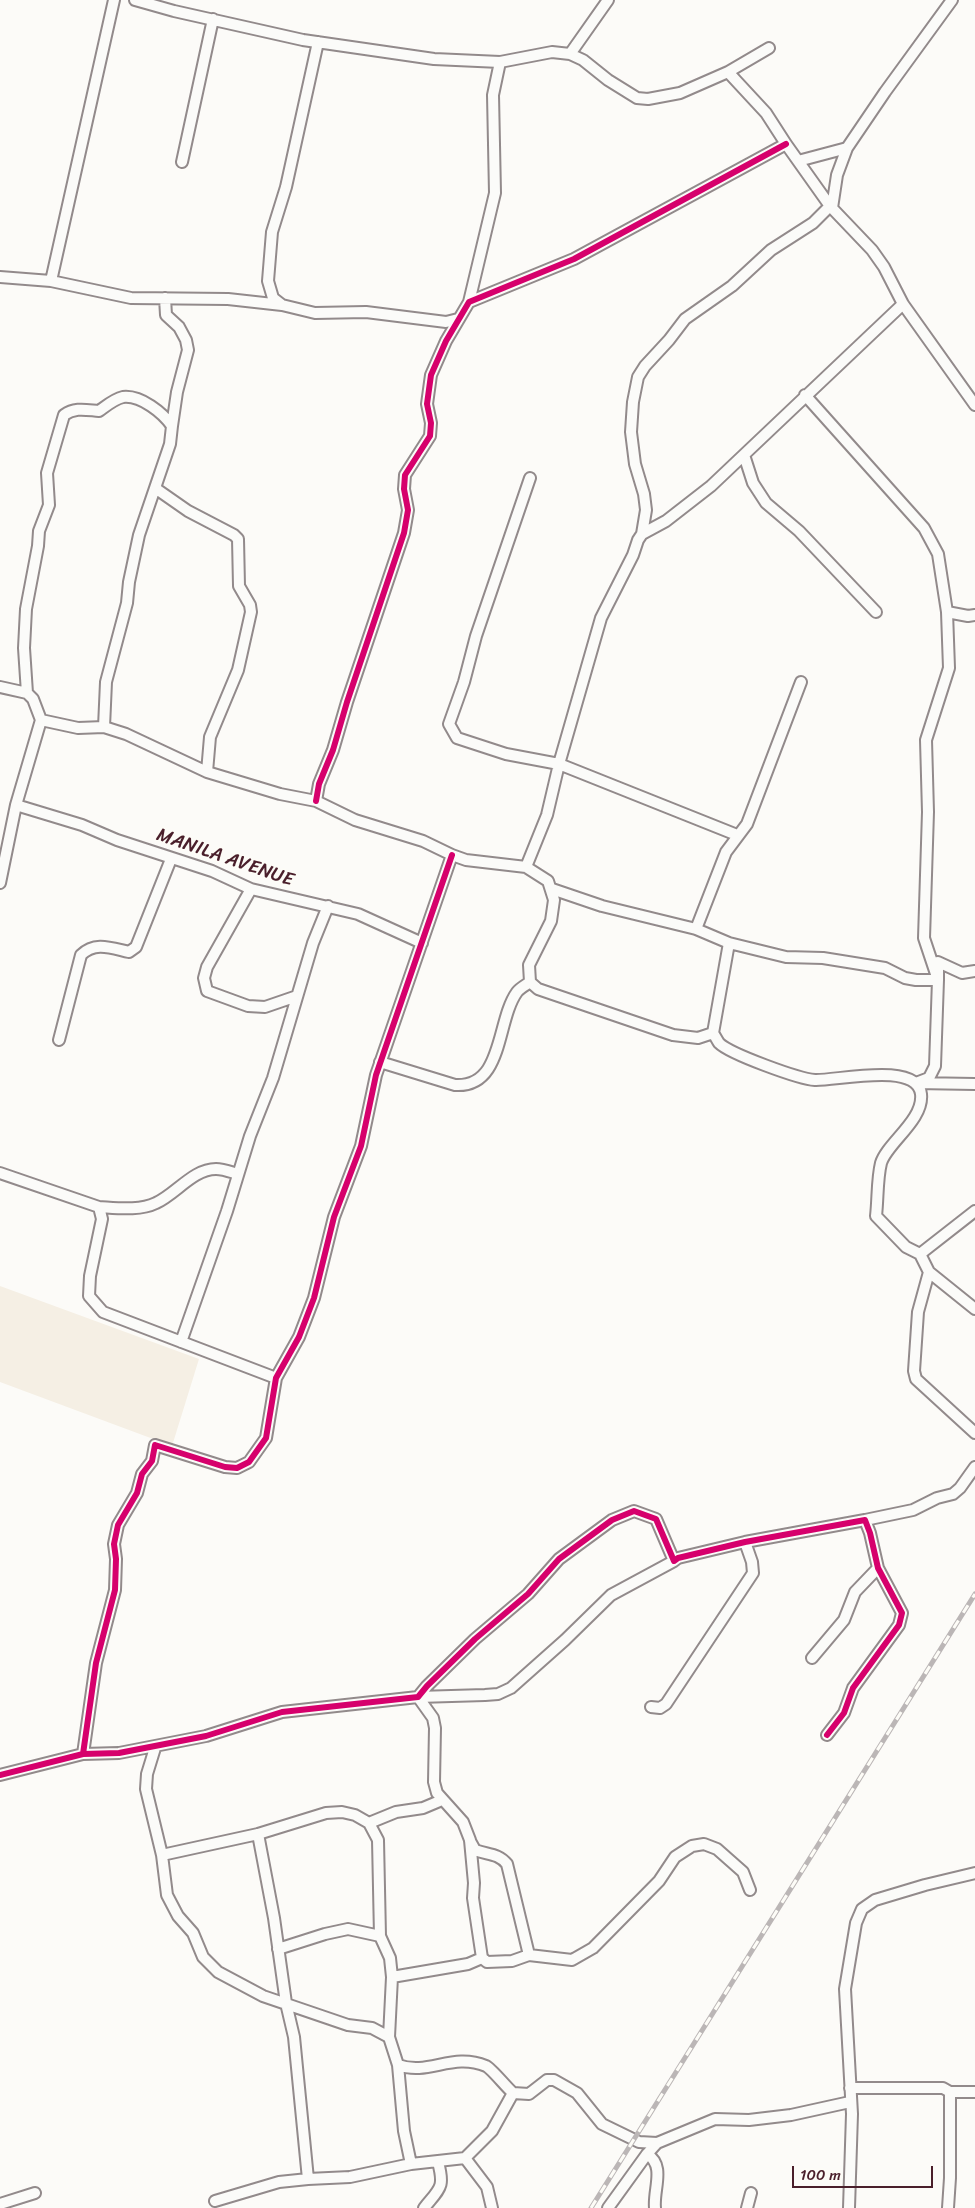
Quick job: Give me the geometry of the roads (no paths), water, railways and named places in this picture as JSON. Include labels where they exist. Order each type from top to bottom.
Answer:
[{"type":"street","points":[[51,281],[114,0]]},
{"type":"street","points":[[135,0],[174,11],[318,42],[434,59],[500,62],[552,52],[570,54],[583,60],[608,80],[637,98],[648,99],[680,93],[728,72],[769,48]]},
{"type":"street","points":[[174,11],[176,0]]},
{"type":"street","points":[[570,54],[608,0]]},
{"type":"street","points":[[526,867],[547,815],[559,764],[601,618],[642,534],[646,510],[644,494],[635,464],[631,432],[633,402],[638,377],[644,366],[669,340],[684,319],[732,286],[771,250],[813,223],[831,207],[837,175],[847,148],[884,92],[952,0]]},
{"type":"street","points":[[182,162],[213,19]]},
{"type":"street","points":[[282,306],[273,298],[268,282],[269,248],[286,188],[318,42]]},
{"type":"street","points":[[316,801],[319,784],[333,750],[347,702],[404,533],[408,510],[404,490],[405,475],[430,436],[431,423],[427,404],[430,375],[458,319],[469,302],[495,193],[493,95],[500,62]]},
{"type":"street","points":[[728,72],[766,112],[786,144],[831,207],[876,256],[884,267],[902,304],[973,398]]},
{"type":"street","points":[[469,302],[574,259],[786,144]]},
{"type":"street","points":[[798,161],[847,148]]},
{"type":"street","points":[[0,277],[51,281],[130,298],[228,299],[282,306],[315,313],[366,312],[446,322],[458,319]]},
{"type":"street","points":[[104,727],[106,682],[127,603],[129,582],[139,535],[170,444],[177,392],[188,350],[179,327],[166,315],[165,298]]},
{"type":"street","points":[[642,534],[666,521],[711,486],[902,304]]},
{"type":"street","points":[[805,395],[924,528],[938,554],[947,612],[949,668],[926,740],[928,812],[924,938],[938,980]]},
{"type":"street","points":[[27,693],[24,648],[26,609],[39,531],[49,505],[48,473],[64,415],[70,411],[81,409],[99,411],[112,401],[124,397],[144,402],[165,416],[172,426]]},
{"type":"street","points":[[744,456],[753,484],[766,503],[799,531],[876,612]]},
{"type":"street","points":[[530,478],[476,636],[464,682],[449,724],[457,738],[506,754],[559,764],[737,835]]},
{"type":"street","points":[[155,488],[172,498],[188,511],[234,535],[238,539],[239,586],[250,605],[251,612],[238,670],[210,737],[207,772]]},
{"type":"street","points":[[947,612],[968,616],[975,615]]},
{"type":"street","points":[[696,929],[726,852],[747,824],[765,772],[772,760],[801,682]]},
{"type":"street","points":[[0,687],[27,693],[33,699],[41,720],[16,805],[0,883]]},
{"type":"street","points":[[41,720],[78,728],[104,727],[126,734],[207,772],[280,794],[316,801],[355,820],[423,841],[452,856],[466,860],[526,867],[548,881],[552,888],[554,900],[550,922],[529,964],[530,982],[538,989],[673,1035],[698,1038],[712,1034]]},
{"type":"street","name":"MANILA AVENUE","points":[[16,805],[82,825],[117,840],[212,871],[251,889],[271,892],[295,900],[358,914],[422,943]]},
{"type":"street","points":[[83,1754],[96,1663],[115,1590],[116,1566],[114,1544],[118,1526],[137,1494],[142,1474],[152,1461],[155,1445],[225,1467],[237,1468],[249,1462],[266,1438],[276,1378],[299,1337],[314,1298],[334,1217],[361,1146],[380,1062],[452,856]]},
{"type":"street","points":[[59,1040],[81,956],[87,949],[98,945],[129,952],[136,947],[171,859]]},
{"type":"street","points":[[552,888],[602,906],[696,929],[729,943],[786,957],[823,958],[885,968],[905,978],[938,980]]},
{"type":"street","points":[[251,889],[207,967],[204,978],[207,991],[248,1006],[265,1007],[297,996]]},
{"type":"street","points":[[181,1342],[250,1136],[273,1078],[312,943],[328,906]]},
{"type":"street","points":[[729,943],[712,1034],[719,1043],[730,1050],[795,1076],[814,1080],[866,1075],[898,1077],[916,1083],[975,1084]]},
{"type":"street","points":[[916,1083],[929,1078],[935,1066],[938,962],[962,972],[975,970]]},
{"type":"street","points":[[380,1062],[455,1085],[465,1086],[475,1083],[484,1077],[497,1050],[507,1010],[518,990],[530,982]]},
{"type":"street","points":[[916,1083],[921,1095],[916,1115],[882,1162],[876,1216],[906,1247],[920,1254],[929,1272],[975,1310]]},
{"type":"street","points":[[0,1173],[99,1207],[132,1208],[155,1204],[198,1174],[209,1170],[218,1169],[238,1174]]},
{"type":"street","points":[[99,1207],[102,1219],[90,1276],[89,1296],[103,1312],[276,1378]]},
{"type":"street","points":[[920,1254],[975,1211]]},
{"type":"street","points":[[929,1272],[918,1312],[914,1370],[916,1379],[975,1433]]},
{"type":"street","points":[[0,1775],[83,1754],[119,1753],[155,1748],[206,1736],[282,1712],[418,1697],[498,1694],[512,1688],[611,1595],[678,1558],[745,1542],[913,1510],[936,1498],[952,1494],[960,1488],[975,1468]]},
{"type":"street","points":[[418,1697],[475,1639],[528,1594],[559,1558],[612,1520],[634,1511],[656,1519],[674,1561]]},
{"type":"street","points":[[827,1735],[844,1712],[853,1688],[899,1625],[902,1613],[878,1568],[870,1533],[864,1520]]},
{"type":"street","points":[[650,1706],[660,1708],[666,1704],[753,1573],[752,1562],[745,1542]]},
{"type":"street","points":[[812,1658],[844,1620],[855,1592],[878,1568]]},
{"type":"street","points":[[418,1697],[433,1718],[435,1728],[434,1782],[437,1793],[464,1822],[475,1850],[494,1854],[507,1864],[529,1955]]},
{"type":"street","points":[[155,1748],[147,1774],[146,1790],[162,1855],[166,1895],[178,1916],[193,1933],[203,1957],[218,1972],[263,1996],[348,2025],[372,2028],[389,2037]]},
{"type":"street","points":[[369,1823],[396,1812],[423,1808],[442,1800]]},
{"type":"street","points":[[162,1855],[258,1834],[326,1813],[342,1812],[355,1815],[369,1823],[378,1840],[380,1936],[390,1958],[392,1977],[389,2037],[398,2065],[404,2131],[410,2150],[411,2164]]},
{"type":"street","points":[[258,1834],[286,2004],[294,2037],[308,2179]]},
{"type":"street","points":[[470,1840],[474,1883],[473,1898],[482,1958],[487,1962],[512,1961],[529,1955],[572,1960],[593,1948],[659,1882],[675,1857],[692,1846],[704,1844],[717,1849],[743,1872],[750,1890]]},
{"type":"street","points":[[849,2208],[852,2114],[845,1989],[856,1923],[862,1909],[875,1900],[975,1873]]},
{"type":"street","points":[[278,1949],[325,1934],[348,1929],[380,1936]]},
{"type":"street","points":[[392,1977],[468,1964],[482,1958]]},
{"type":"street","points":[[398,2065],[409,2069],[425,2068],[458,2060],[487,2066],[513,2093],[528,2094],[546,2080],[554,2080],[578,2093],[602,2124],[640,2142],[657,2143]]},
{"type":"street","points":[[850,2088],[944,2088],[950,2092],[975,2092]]},
{"type":"street","points":[[948,2208],[950,2092]]},
{"type":"street","points":[[216,2201],[279,2182],[350,2177],[411,2164],[465,2158],[492,2131],[513,2093]]},
{"type":"street","points":[[608,2208],[646,2154],[657,2143],[715,2119],[749,2120],[791,2115],[850,2102]]},
{"type":"street","points":[[646,2154],[658,2164],[655,2208]]},
{"type":"street","points":[[465,2158],[487,2187],[492,2208]]},
{"type":"street","points":[[424,2208],[441,2188],[443,2179],[438,2162]]},
{"type":"street","points":[[0,2204],[35,2192]]},
{"type":"street","points":[[746,2208],[752,2193]]},
{"type":"railway","points":[[591,2208],[975,1594]]}]
